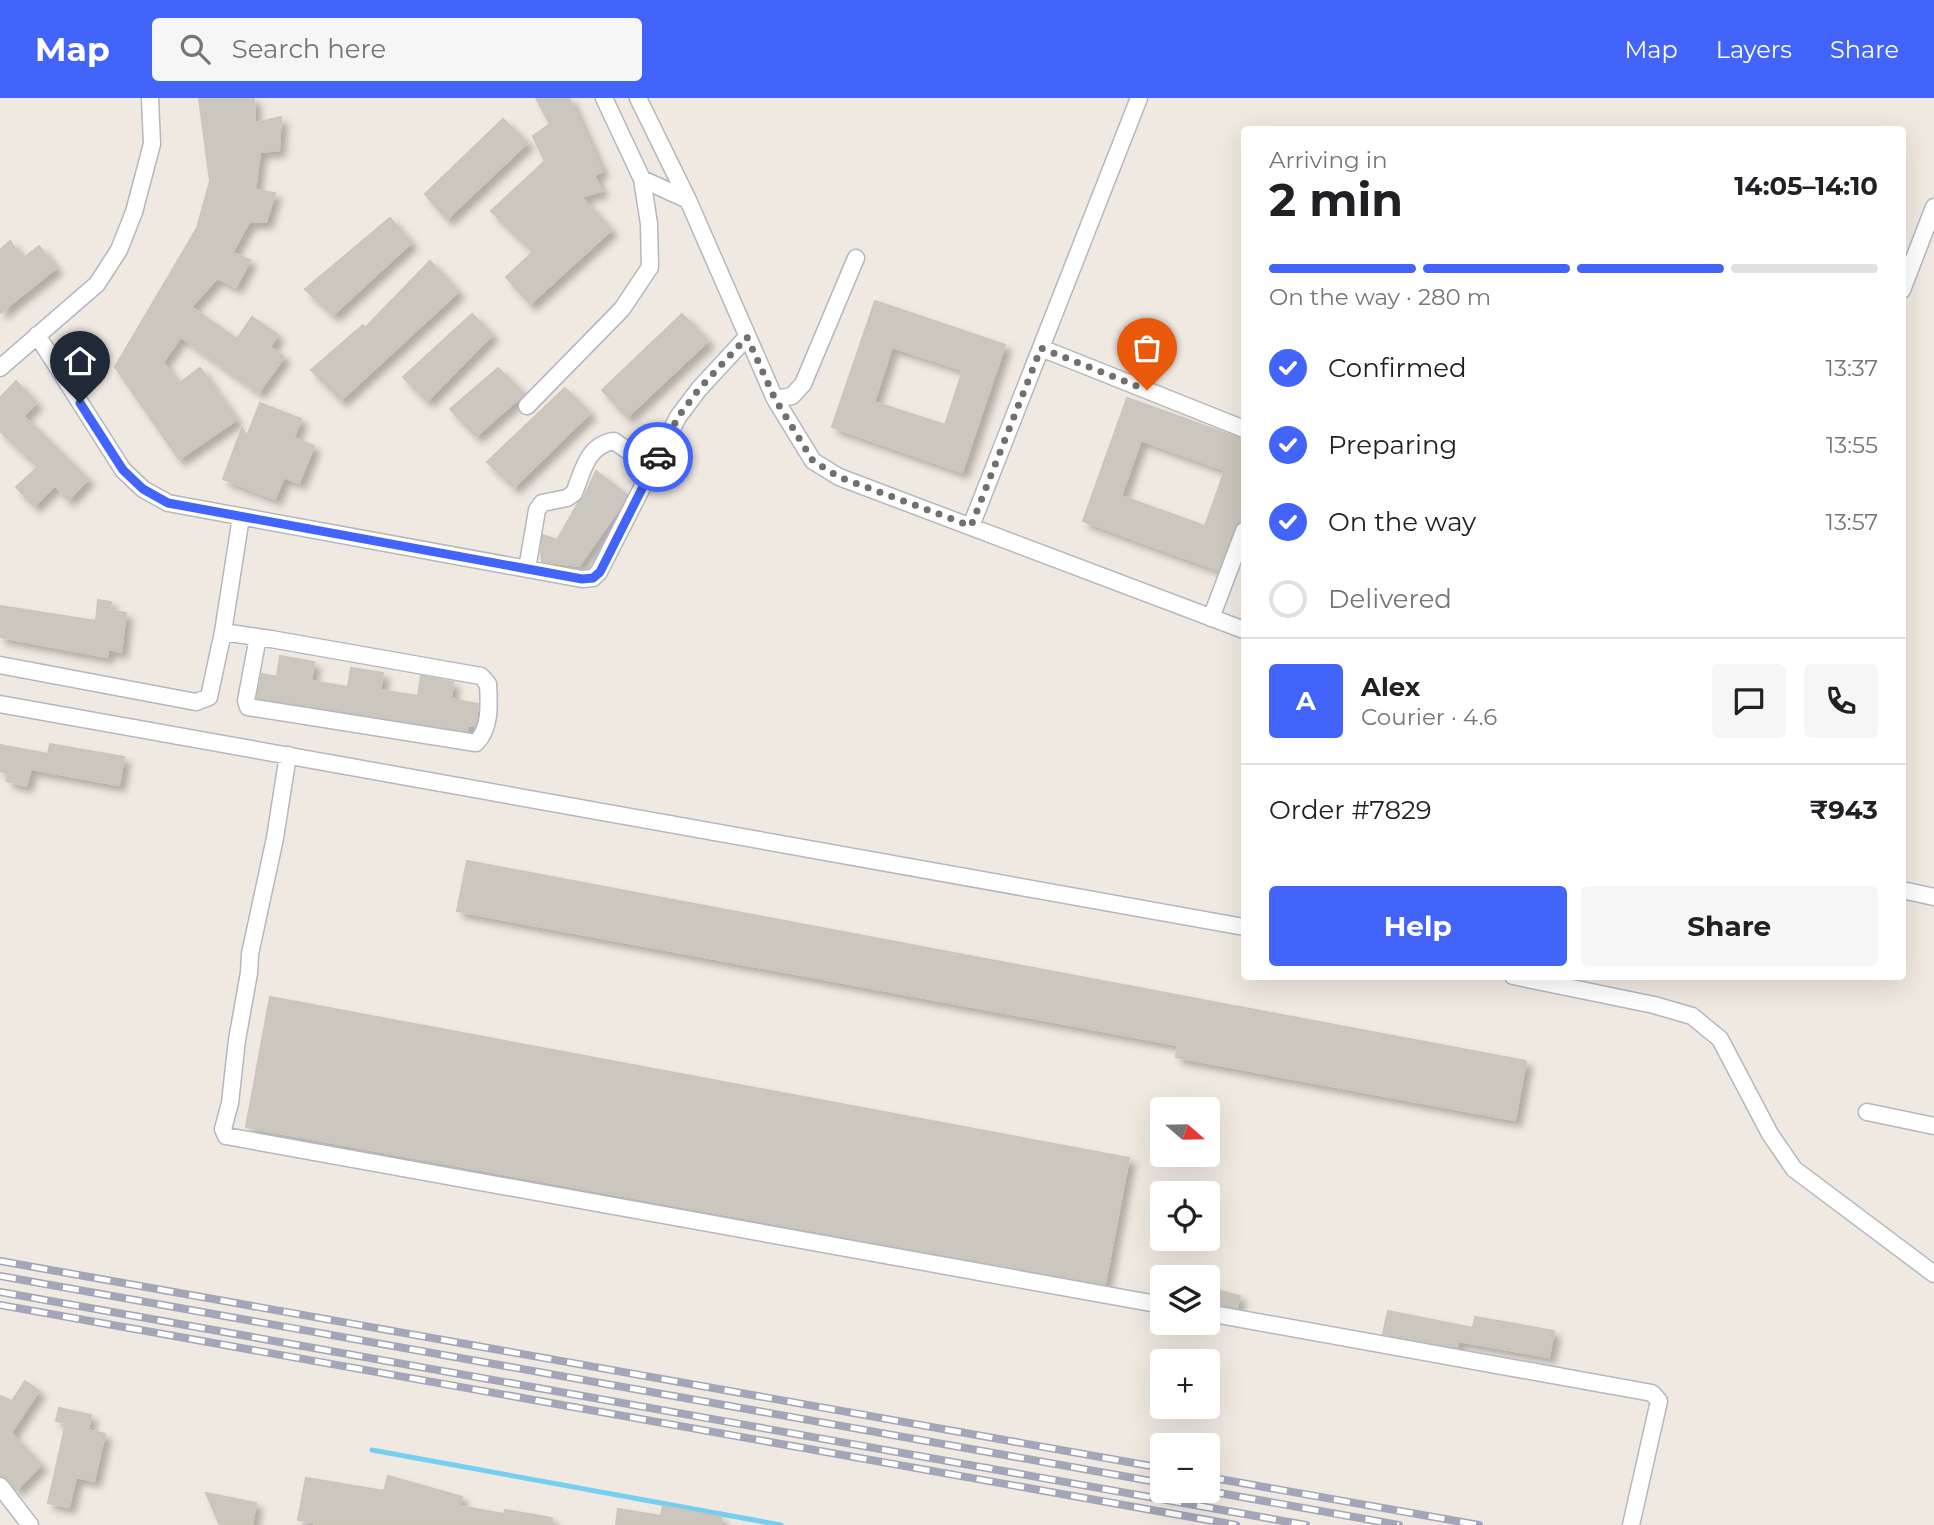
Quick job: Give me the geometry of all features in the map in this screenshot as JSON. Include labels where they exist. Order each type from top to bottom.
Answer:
[{"type":"street","points":[[0,368],[97,284],[119,250],[134,212],[152,144],[150,98]]},
{"type":"street","points":[[527,406],[622,309],[650,267],[649,224],[642,179],[604,98]]},
{"type":"street","points":[[638,98],[688,201],[775,399],[813,461],[839,477],[1241,629]]},
{"type":"street","points":[[971,526],[1139,98]]},
{"type":"street","points":[[642,179],[688,201]]},
{"type":"street","points":[[1906,280],[1934,207]]},
{"type":"street","points":[[775,399],[792,396],[803,384],[856,258]]},
{"type":"street","points":[[37,335],[123,470],[143,489],[168,503],[582,579],[593,578],[600,572],[678,417],[699,389],[747,337]]},
{"type":"street","points":[[1041,348],[1241,428]]},
{"type":"street","points":[[527,569],[537,510],[542,503],[567,498],[574,493],[594,449],[603,443],[614,441],[652,468]]},
{"type":"street","points":[[0,665],[196,702],[209,697],[223,632],[241,517]]},
{"type":"street","points":[[1211,618],[1241,539]]},
{"type":"street","points":[[223,632],[258,637],[481,676],[488,684],[489,703],[483,737],[476,743],[248,707],[246,701],[258,637]]},
{"type":"street","points":[[0,704],[1241,925]]},
{"type":"street","points":[[288,755],[275,838],[250,954],[230,1103],[223,1129],[226,1136],[1150,1303]]},
{"type":"street","points":[[1906,891],[1934,897]]},
{"type":"street","points":[[1532,980],[1654,1005],[1692,1016],[1720,1039],[1770,1134],[1794,1169],[1934,1274]]},
{"type":"street","points":[[1867,1112],[1934,1126]]},
{"type":"street","points":[[1220,1315],[1652,1393],[1658,1401],[1631,1525]]},
{"type":"street","points":[[0,1486],[30,1525]]},
{"type":"building","points":[[199,98],[254,98],[255,123],[281,117],[279,150],[260,152],[255,190],[275,193],[266,222],[249,222],[232,253],[250,260],[236,287],[217,278],[191,307],[237,339],[252,317],[278,335],[270,347],[284,357],[259,392],[177,334],[180,338],[163,362],[178,384],[200,368],[236,420],[179,459],[115,367],[197,228],[210,181]]},
{"type":"building","points":[[536,98],[569,98],[602,171],[594,176],[602,191],[581,197],[611,230],[530,304],[506,277],[533,252],[491,211],[545,161],[533,136],[550,124]]},
{"type":"building","points":[[503,119],[527,143],[447,219],[425,194]]},
{"type":"building","points":[[390,218],[411,243],[333,315],[305,289]]},
{"type":"building","points":[[10,241],[23,259],[39,246],[56,268],[0,313],[0,250]]},
{"type":"building","points":[[430,261],[458,292],[341,400],[311,370],[363,325],[365,328]]},
{"type":"building","points":[[875,301],[1005,345],[962,472],[832,427]],"holes":[[[892,347],[963,370],[945,425],[874,402]]]},
{"type":"building","points":[[472,314],[492,335],[427,401],[403,377]]},
{"type":"building","points":[[682,314],[708,341],[627,417],[602,390]]},
{"type":"building","points":[[498,368],[524,394],[476,436],[450,409]]},
{"type":"building","points":[[16,381],[36,403],[23,416],[88,479],[68,500],[55,485],[34,506],[16,487],[38,467],[0,431],[0,398]]},
{"type":"building","points":[[565,388],[590,413],[514,487],[487,462]]},
{"type":"building","points":[[1127,398],[1241,439],[1241,521],[1234,527],[1218,570],[1083,521]],"holes":[[[1141,440],[1225,470],[1205,526],[1121,496]]]},
{"type":"building","points":[[260,403],[301,419],[294,438],[314,446],[299,483],[284,477],[275,499],[223,479],[242,428],[247,436]]},
{"type":"building","points":[[596,471],[627,495],[619,509],[579,566],[542,561],[543,535],[557,540],[584,497]]},
{"type":"building","points":[[98,600],[111,602],[110,610],[126,613],[121,652],[108,649],[107,657],[0,637],[0,606],[96,621]]},
{"type":"building","points":[[280,656],[314,662],[311,681],[348,687],[351,668],[383,673],[380,690],[418,696],[421,676],[453,682],[451,699],[478,704],[475,726],[468,725],[467,731],[257,698],[262,674],[277,677]]},
{"type":"building","points":[[50,744],[124,757],[119,785],[31,769],[26,786],[7,781],[9,774],[0,771],[0,745],[48,754]]},
{"type":"building","points":[[467,861],[1526,1061],[1515,1120],[1176,1057],[1178,1045],[457,911]]},
{"type":"building","points":[[270,997],[1129,1158],[1105,1284],[246,1127]]},
{"type":"building","points":[[1220,1291],[1240,1296],[1237,1308],[1220,1305]]},
{"type":"building","points":[[1388,1311],[1473,1328],[1475,1317],[1554,1331],[1549,1357],[1458,1341],[1457,1347],[1383,1334]]},
{"type":"building","points":[[25,1381],[39,1391],[11,1433],[41,1465],[16,1490],[8,1479],[0,1476],[0,1396],[12,1401]]},
{"type":"building","points":[[59,1408],[91,1415],[88,1430],[105,1434],[94,1481],[76,1477],[69,1507],[48,1503],[66,1423],[56,1421]]},
{"type":"building","points":[[388,1476],[462,1497],[459,1506],[504,1514],[505,1510],[552,1518],[552,1525],[314,1525],[315,1522],[298,1520],[306,1478],[384,1491]]},
{"type":"building","points":[[206,1493],[256,1503],[252,1525],[220,1525]]},
{"type":"building","points":[[663,1506],[721,1517],[721,1525],[616,1525],[618,1509],[661,1516]]},
{"type":"waterway","points":[[372,1450],[781,1525]]},
{"type":"railway","points":[[0,1261],[1150,1466]]},
{"type":"railway","points":[[0,1276],[1150,1481]]},
{"type":"railway","points":[[0,1292],[1306,1525]]},
{"type":"railway","points":[[0,1305],[1236,1525]]},
{"type":"railway","points":[[1220,1479],[1479,1525]]},
{"type":"railway","points":[[1220,1493],[1399,1525]]},
{"type":"way so far","points":[[658,457],[678,417],[699,389],[747,337],[775,399],[813,461],[839,477],[971,526],[1041,348],[1147,390]]},
{"type":"route","points":[[80,403],[123,470],[143,489],[168,503],[582,579],[593,578],[600,572],[658,457]]}]
